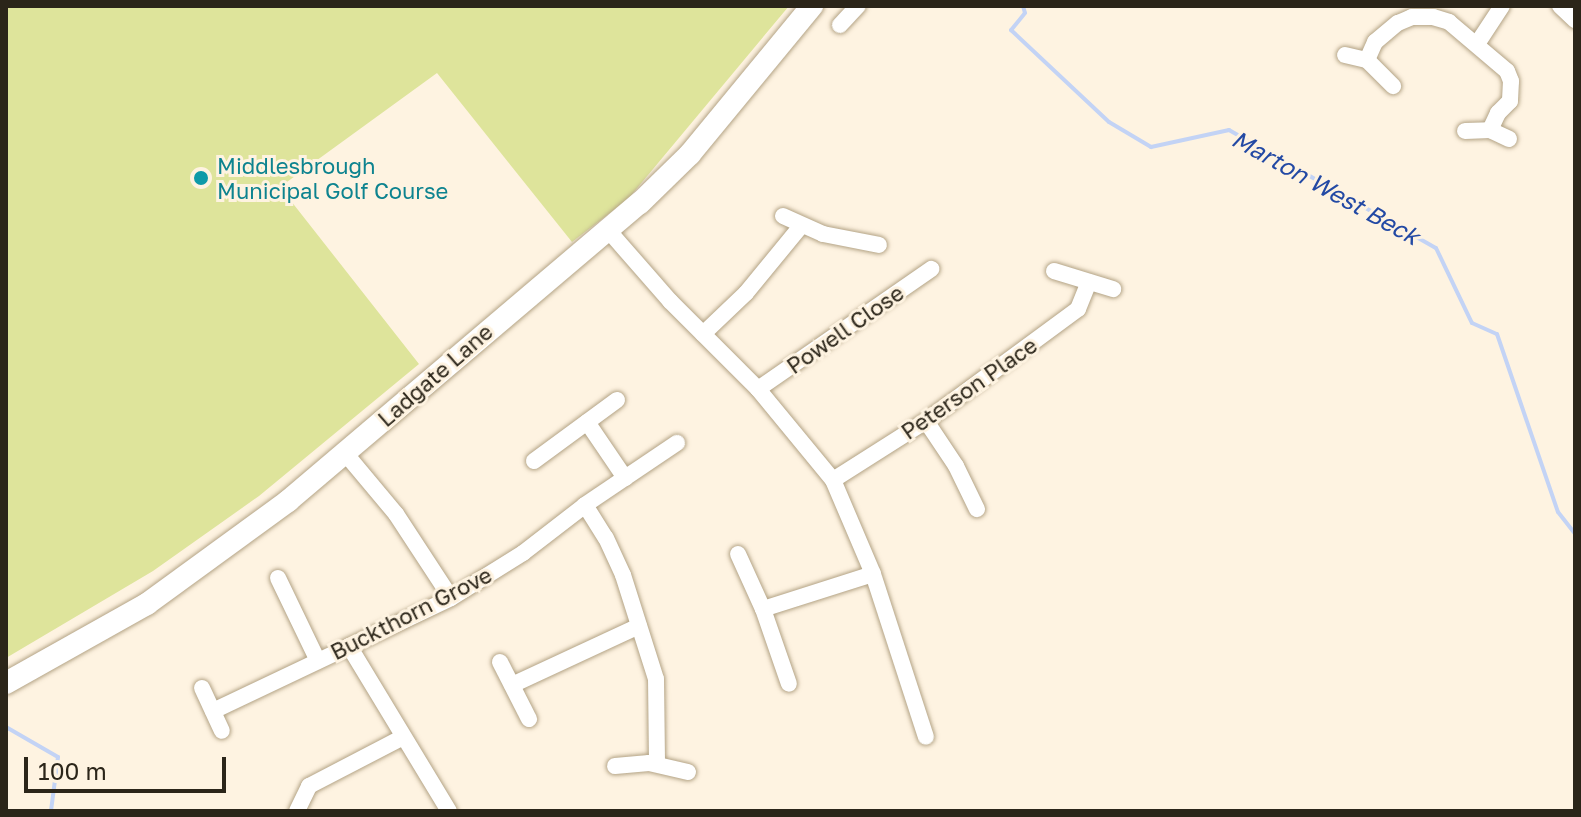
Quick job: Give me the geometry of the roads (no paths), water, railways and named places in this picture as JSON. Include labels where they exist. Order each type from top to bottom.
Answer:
[{"type":"main road","name":"Ladgate Lane","points":[[6,683],[147,604],[253,528],[345,453],[608,230],[690,154],[812,6]]},
{"type":"street","points":[[840,25],[858,6]]},
{"type":"street","points":[[1477,44],[1502,6]]},
{"type":"street","points":[[1560,6],[1575,20]]},
{"type":"street","points":[[1367,60],[1386,31],[1412,17],[1433,17],[1449,22],[1507,71],[1511,81],[1510,101],[1498,113],[1490,130]]},
{"type":"street","points":[[1345,55],[1367,60],[1393,86]]},
{"type":"street","points":[[1465,131],[1490,130],[1509,139]]},
{"type":"street","points":[[783,216],[823,234],[879,245]]},
{"type":"street","points":[[703,334],[746,293],[801,226]]},
{"type":"street","points":[[608,230],[758,389],[833,480],[873,574],[926,737]]},
{"type":"street","name":"Powell Close","points":[[758,389],[931,269]]},
{"type":"street","points":[[1054,271],[1113,289]]},
{"type":"street","name":"Peterson Place","points":[[833,480],[926,421],[1078,309],[1089,282]]},
{"type":"street","points":[[534,461],[617,400]]},
{"type":"street","points":[[926,421],[956,466],[977,509]]},
{"type":"street","points":[[587,422],[625,478]]},
{"type":"street","name":"Buckthorn Grove","points":[[213,711],[451,598],[523,553],[585,505],[677,443]]},
{"type":"street","points":[[345,453],[396,514],[451,598]]},
{"type":"street","points":[[585,505],[606,538],[623,575],[656,679],[657,764]]},
{"type":"street","points":[[738,554],[763,609],[789,684]]},
{"type":"street","points":[[763,609],[873,574]]},
{"type":"street","points":[[278,578],[318,661]]},
{"type":"street","points":[[512,685],[639,626]]},
{"type":"street","points":[[349,646],[449,811]]},
{"type":"street","points":[[500,662],[529,719]]},
{"type":"street","points":[[202,688],[222,731]]},
{"type":"street","points":[[297,811],[309,786],[403,737]]},
{"type":"street","points":[[615,766],[657,764],[688,772]]},
{"type":"waterway","name":"Marton West Beck","points":[[1023,6],[1025,13],[1011,30],[1109,122],[1151,147],[1229,130],[1436,248],[1472,323],[1497,334],[1558,512],[1575,534]]},
{"type":"waterway","points":[[6,727],[58,757],[51,811]]},
{"type":"place","name":"Middlesbrough Municipal Golf Course","points":[[201,178]]}]
